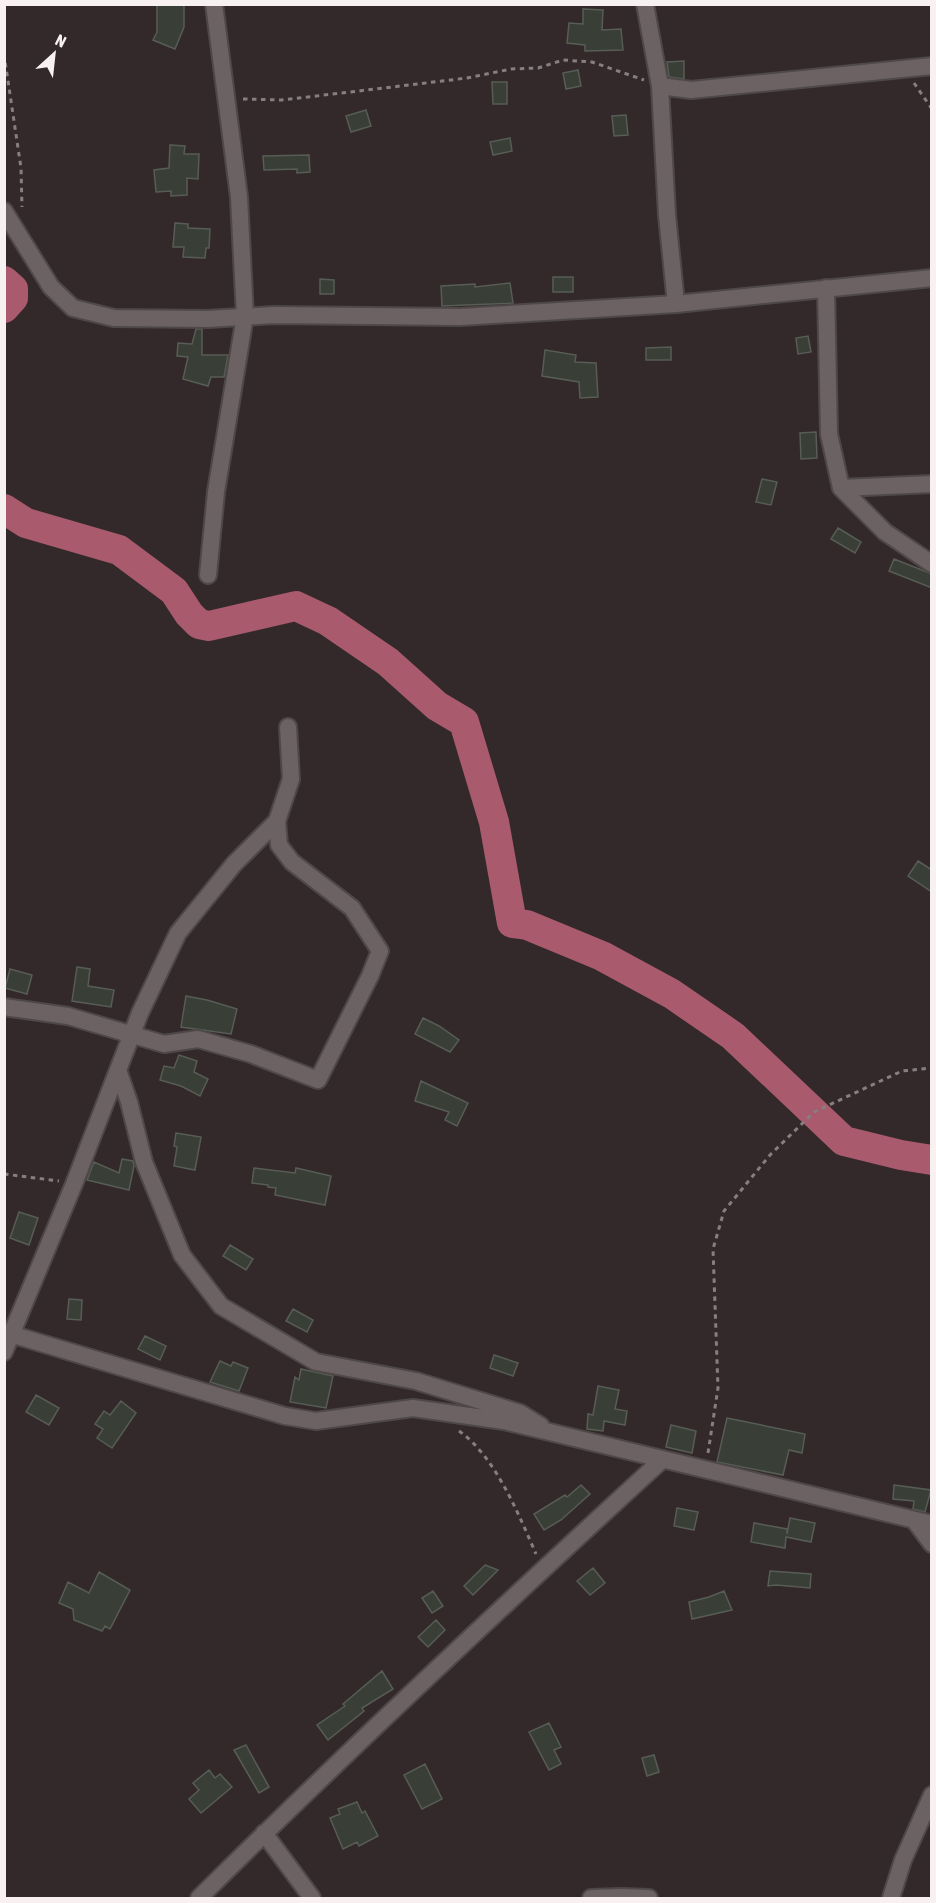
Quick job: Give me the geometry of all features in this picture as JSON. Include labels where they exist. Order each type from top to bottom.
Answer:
[{"type":"street","points":[[208,575],[216,492],[245,316],[239,197],[214,4]]},
{"type":"street","points":[[645,4],[660,86],[667,214],[676,304]]},
{"type":"street","points":[[660,86],[691,90],[932,66]]},
{"type":"street","points":[[4,211],[51,287],[73,308],[114,318],[208,319],[273,315],[460,317],[676,304],[932,278]]},
{"type":"street","points":[[826,288],[829,434],[841,488],[885,532],[932,564]]},
{"type":"street","points":[[841,488],[932,484]]},
{"type":"street","points":[[4,1007],[68,1016],[164,1044],[198,1039],[251,1054],[318,1080],[370,976],[380,951],[352,908],[292,862],[279,845],[277,821],[291,779],[288,727]]},
{"type":"street","points":[[4,1352],[8,1333],[74,1184],[140,1013],[178,933],[234,864],[277,821]]},
{"type":"street","points":[[118,1070],[129,1102],[144,1162],[182,1255],[221,1306],[316,1362],[426,1384],[520,1413],[552,1433]]},
{"type":"street","points":[[8,1333],[285,1416],[316,1421],[413,1408],[504,1421],[932,1524]]},
{"type":"street","points":[[200,1899],[264,1833],[542,1569],[663,1459]]},
{"type":"street","points":[[914,1520],[932,1544]]},
{"type":"street","points":[[891,1899],[903,1860],[932,1795]]},
{"type":"street","points":[[264,1833],[312,1899]]},
{"type":"street","points":[[591,1899],[622,1897],[649,1899]]},
{"type":"path","points":[[4,54],[21,168],[22,209]]},
{"type":"path","points":[[226,99],[282,100],[467,78],[511,69],[538,68],[563,60],[592,62],[660,86]]},
{"type":"path","points":[[909,69],[914,82],[932,109]]},
{"type":"path","points":[[706,1470],[718,1388],[713,1249],[724,1211],[770,1155],[814,1112],[902,1071],[932,1068]]},
{"type":"path","points":[[4,1174],[74,1184]]},
{"type":"path","points":[[456,1429],[474,1441],[514,1503],[542,1569]]},
{"type":"building","points":[[184,4],[184,27],[175,49],[153,40],[157,32],[157,6]]},
{"type":"building","points":[[583,9],[603,10],[602,30],[621,29],[623,50],[585,51],[585,45],[567,43],[569,23],[583,24]]},
{"type":"building","points":[[684,61],[684,79],[669,77],[667,62]]},
{"type":"building","points":[[578,70],[581,86],[566,89],[563,73]]},
{"type":"building","points":[[492,82],[507,82],[507,104],[493,104]]},
{"type":"building","points":[[366,110],[371,126],[351,132],[346,116]]},
{"type":"building","points":[[626,115],[628,135],[614,136],[612,116]]},
{"type":"building","points":[[510,138],[512,151],[493,155],[490,142]]},
{"type":"building","points":[[170,145],[185,146],[184,154],[199,154],[198,179],[187,178],[187,195],[171,196],[171,191],[156,192],[154,170],[169,168]]},
{"type":"building","points":[[309,155],[310,172],[297,173],[297,169],[264,170],[263,156]]},
{"type":"building","points":[[175,223],[188,224],[188,228],[210,229],[209,248],[206,248],[205,258],[183,257],[184,247],[173,247]]},
{"type":"building","points":[[553,277],[573,277],[573,292],[553,292]]},
{"type":"building","points":[[320,279],[334,280],[334,294],[320,294]]},
{"type":"building","points":[[510,283],[513,303],[442,306],[441,286],[475,284],[475,287]]},
{"type":"building","points":[[196,329],[202,329],[202,355],[228,355],[224,377],[211,377],[208,386],[183,379],[188,357],[177,356],[178,343],[192,344]]},
{"type":"building","points":[[808,336],[811,352],[798,354],[796,338]]},
{"type":"building","points":[[671,347],[671,360],[646,360],[646,348]]},
{"type":"building","points":[[545,350],[576,355],[575,362],[596,363],[598,397],[580,398],[579,382],[542,376]]},
{"type":"building","points":[[816,432],[817,458],[801,459],[800,433]]},
{"type":"building","points":[[762,479],[777,482],[771,505],[756,502]]},
{"type":"building","points":[[838,528],[861,542],[855,553],[831,539]]},
{"type":"building","points":[[894,559],[932,574],[932,588],[889,571]]},
{"type":"building","points":[[918,861],[932,870],[932,892],[908,876]]},
{"type":"building","points":[[77,967],[90,969],[88,986],[114,990],[111,1007],[72,1001]]},
{"type":"building","points":[[10,969],[32,975],[27,994],[5,988]]},
{"type":"building","points":[[186,996],[237,1009],[231,1034],[181,1027]]},
{"type":"building","points":[[423,1018],[459,1040],[450,1052],[415,1034]]},
{"type":"building","points":[[179,1055],[197,1061],[194,1072],[208,1079],[200,1096],[181,1086],[160,1080],[164,1066],[174,1068]]},
{"type":"building","points":[[421,1081],[468,1103],[457,1126],[445,1120],[449,1112],[415,1101]]},
{"type":"building","points":[[176,1133],[201,1137],[195,1170],[174,1166],[177,1147],[174,1146]]},
{"type":"building","points":[[122,1159],[133,1161],[129,1190],[87,1180],[94,1162],[119,1173]]},
{"type":"building","points":[[254,1168],[295,1173],[296,1168],[331,1176],[325,1205],[275,1195],[276,1188],[252,1183]]},
{"type":"building","points":[[19,1212],[38,1218],[29,1245],[10,1238]]},
{"type":"building","points":[[230,1245],[253,1259],[246,1270],[223,1256]]},
{"type":"building","points":[[69,1299],[82,1300],[81,1320],[67,1319]]},
{"type":"building","points":[[293,1309],[313,1320],[307,1332],[286,1321]]},
{"type":"building","points":[[145,1336],[166,1346],[160,1360],[138,1349]]},
{"type":"building","points":[[494,1355],[518,1363],[513,1376],[490,1368]]},
{"type":"building","points":[[220,1361],[231,1366],[233,1362],[248,1368],[239,1391],[210,1382]]},
{"type":"building","points":[[301,1369],[333,1376],[326,1408],[290,1402],[295,1377],[299,1380]]},
{"type":"building","points":[[598,1386],[619,1390],[615,1409],[627,1411],[625,1425],[604,1421],[603,1431],[587,1429],[588,1414],[593,1415]]},
{"type":"building","points":[[36,1395],[59,1408],[49,1425],[26,1412]]},
{"type":"building","points":[[121,1401],[136,1413],[112,1448],[97,1438],[103,1429],[95,1424],[104,1411],[110,1415]]},
{"type":"building","points":[[727,1418],[805,1434],[802,1453],[789,1450],[783,1475],[717,1462]]},
{"type":"building","points":[[671,1425],[696,1431],[692,1453],[666,1447]]},
{"type":"building","points":[[581,1485],[590,1494],[561,1520],[544,1530],[534,1514],[565,1495],[567,1497]]},
{"type":"building","points":[[894,1485],[931,1490],[925,1512],[913,1509],[914,1501],[893,1499]]},
{"type":"building","points":[[677,1508],[698,1512],[694,1530],[674,1526]]},
{"type":"building","points":[[790,1518],[815,1523],[811,1542],[786,1537],[785,1548],[751,1542],[754,1523],[787,1529],[787,1534]]},
{"type":"building","points":[[485,1565],[498,1570],[473,1595],[464,1586]]},
{"type":"building","points":[[593,1568],[605,1583],[590,1595],[577,1581]]},
{"type":"building","points":[[770,1571],[811,1574],[810,1588],[768,1586]]},
{"type":"building","points":[[99,1572],[130,1590],[110,1629],[105,1626],[102,1631],[74,1620],[73,1609],[59,1603],[68,1582],[89,1593]]},
{"type":"building","points":[[433,1591],[443,1606],[432,1613],[422,1598]]},
{"type":"building","points":[[724,1591],[732,1610],[692,1619],[689,1602]]},
{"type":"building","points":[[436,1620],[445,1630],[428,1647],[418,1637]]},
{"type":"building","points":[[382,1671],[393,1689],[362,1708],[364,1711],[328,1740],[317,1725],[345,1706],[343,1704]]},
{"type":"building","points":[[549,1723],[561,1747],[554,1750],[561,1764],[549,1770],[529,1732]]},
{"type":"building","points":[[246,1745],[269,1787],[259,1793],[234,1750]]},
{"type":"building","points":[[654,1755],[659,1772],[647,1776],[642,1758]]},
{"type":"building","points":[[425,1764],[442,1799],[422,1809],[404,1775]]},
{"type":"building","points":[[209,1770],[215,1778],[220,1774],[232,1787],[201,1813],[189,1799],[199,1790],[193,1783]]},
{"type":"building","points":[[357,1802],[362,1813],[365,1811],[378,1836],[359,1846],[357,1842],[343,1849],[330,1818],[340,1814],[338,1809]]},
{"type":"waterway","points":[[4,281],[13,289],[13,298],[4,308]]},
{"type":"waterway","points":[[4,509],[26,523],[119,550],[174,591],[189,614],[199,624],[209,626],[296,606],[328,621],[388,662],[437,706],[464,722],[494,822],[512,923],[527,925],[602,956],[672,994],[733,1036],[844,1141],[932,1160]]}]
